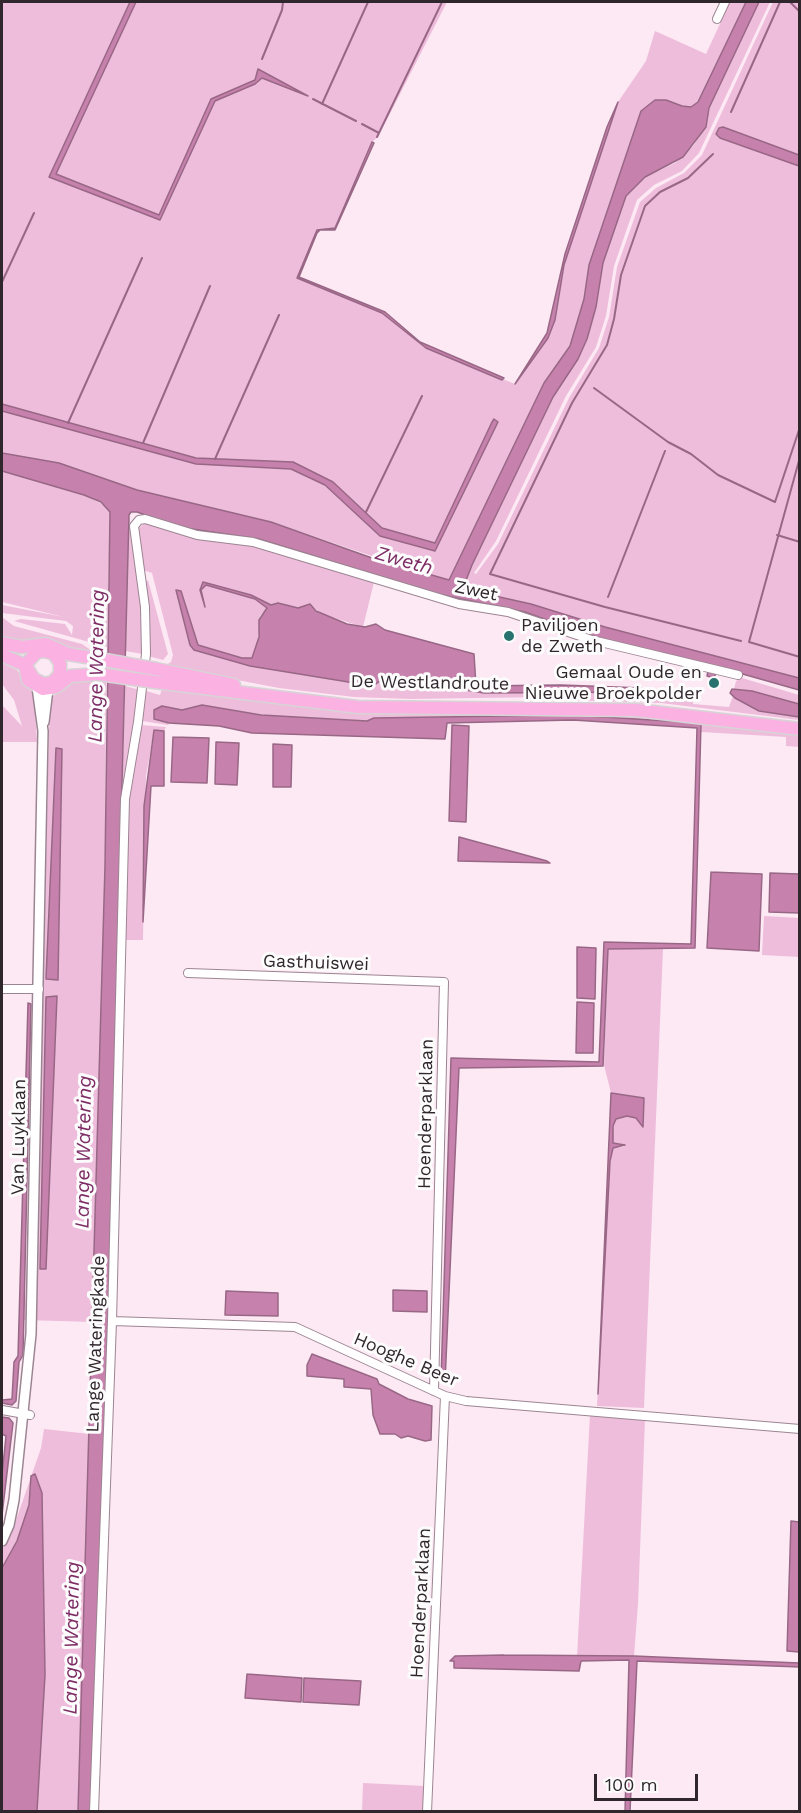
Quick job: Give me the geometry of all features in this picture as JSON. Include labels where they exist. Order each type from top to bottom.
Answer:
[{"type":"main road","name":"De Westlandroute","points":[[2,645],[22,647],[46,645],[68,654],[265,690],[338,700],[635,704],[800,722]]},
{"type":"main road","name":"De Westlandroute","points":[[2,645],[24,656],[27,664]]},
{"type":"main road","points":[[2,657],[27,664],[36,681],[45,687],[56,687],[61,671],[48,651],[39,651],[27,664]]},
{"type":"main road","name":"De Westlandroute","points":[[61,671],[99,659]]},
{"type":"main road","name":"De Westlandroute","points":[[61,671],[74,675],[99,674],[358,707],[636,710],[800,729]]},
{"type":"street","points":[[717,20],[725,2]]},
{"type":"street","name":"Zwet","points":[[139,520],[145,519],[197,535],[253,542],[451,602],[508,612],[592,640],[738,675]]},
{"type":"street","name":"Lange Wateringkade","points":[[94,1812],[112,1321],[125,799],[146,654],[145,607],[134,534],[134,526],[139,520]]},
{"type":"street","name":"Van Luyklaan","points":[[2,1541],[9,1525],[14,1500],[27,1415],[31,1334],[45,687]]},
{"type":"street","name":"Gasthuiswei","points":[[188,973],[444,982]]},
{"type":"street","name":"Hoenderparklaan","points":[[434,1391],[444,982]]},
{"type":"street","points":[[2,989],[39,989]]},
{"type":"street","name":"Hooghe Beer","points":[[112,1321],[295,1327],[434,1391],[466,1401],[800,1429]]},
{"type":"street","name":"Hoenderparklaan","points":[[427,1812],[446,1396]]},
{"type":"street","points":[[2,1410],[27,1415]]},
{"type":"shaded area","points":[[2,2],[130,2],[49,177],[160,220],[215,101],[255,84],[262,78],[270,81],[262,70],[255,80],[211,99],[159,215],[55,174],[136,2],[447,2],[378,137],[372,142],[335,228],[317,230],[297,278],[382,313],[426,348],[515,384],[548,338],[555,320],[564,266],[583,201],[618,102],[646,61],[655,31],[706,54],[730,2],[746,2],[698,102],[691,107],[666,100],[655,100],[641,111],[589,265],[584,299],[570,346],[544,383],[474,532],[450,579],[446,581],[271,522],[137,490],[59,463],[2,453],[2,411],[196,464],[291,469],[325,485],[380,536],[434,551],[498,422],[495,419],[492,422],[435,543],[382,528],[333,482],[293,462],[196,458],[2,404]]},
{"type":"shaded area","points":[[130,2],[136,2],[56,174],[159,215],[211,99],[255,80],[258,69],[308,96],[262,78],[255,84],[215,101],[160,220],[49,177]]},
{"type":"shaded area","points":[[746,2],[759,2],[709,108],[706,127],[683,157],[645,177],[626,196],[603,263],[596,307],[587,339],[578,359],[553,397],[465,583],[469,589],[486,594],[531,604],[605,627],[799,678],[799,690],[718,667],[714,678],[707,676],[709,666],[588,635],[525,612],[437,594],[259,539],[179,527],[137,512],[131,512],[129,515],[108,1318],[92,1811],[78,1811],[105,866],[110,512],[101,502],[84,495],[2,471],[2,453],[59,463],[137,490],[271,522],[372,558],[449,580],[544,383],[570,346],[584,299],[589,265],[641,111],[655,100],[666,100],[691,107],[698,102]]},
{"type":"shaded area","points":[[759,2],[770,2],[699,153],[682,171],[654,185],[637,200],[614,266],[606,316],[596,347],[566,396],[496,541],[474,573],[476,574],[498,544],[569,398],[599,348],[609,317],[617,267],[640,202],[656,188],[684,173],[702,155],[773,2],[799,2],[799,155],[723,127],[722,139],[799,166],[799,678],[605,627],[531,604],[486,594],[467,588],[465,583],[553,397],[587,339],[603,263],[626,196],[645,177],[675,163],[694,145],[706,127],[709,108]]},
{"type":"shaded area","points":[[618,102],[564,265],[555,320],[548,338],[515,384],[547,333],[565,254],[607,127]]},
{"type":"shaded area","points":[[723,127],[799,155],[799,166],[720,138],[716,134],[719,128]]},
{"type":"shaded area","points":[[372,142],[374,143],[335,230],[320,230],[317,233],[299,277],[385,312],[420,342],[504,378],[502,380],[426,348],[382,313],[297,278],[317,230],[335,228]]},
{"type":"shaded area","points":[[2,404],[196,458],[293,462],[333,482],[382,528],[435,543],[492,422],[494,419],[498,422],[435,551],[380,536],[325,485],[291,469],[196,464],[2,411]]},
{"type":"shaded area","points":[[2,471],[84,495],[108,507],[110,512],[107,647],[14,621],[21,619],[65,624],[72,635],[73,626],[66,621],[2,613],[2,605],[64,617],[2,602]]},
{"type":"shaded area","points":[[129,515],[139,574],[142,654],[125,651]]},
{"type":"shaded area","points":[[145,523],[185,536],[249,543],[375,578],[363,627],[322,614],[309,604],[298,608],[278,603],[271,605],[260,616],[257,647],[383,679],[452,684],[466,690],[642,693],[652,697],[693,701],[693,704],[729,707],[733,696],[759,711],[799,717],[799,720],[661,703],[563,700],[547,697],[411,699],[354,697],[279,688],[164,666],[171,662],[173,655],[152,573],[143,570],[138,529]]},
{"type":"shaded area","points":[[148,580],[168,654],[163,660],[148,656],[146,582]]},
{"type":"shaded area","points":[[203,582],[251,595],[271,605],[278,603],[298,608],[310,604],[316,611],[347,624],[365,627],[376,624],[385,630],[474,654],[476,686],[561,685],[648,689],[647,692],[484,693],[466,690],[452,684],[383,679],[373,686],[250,666],[194,650],[190,645],[176,590],[181,591],[198,645],[242,658],[252,658],[259,637],[259,620],[267,608],[255,599],[206,585],[201,590],[205,607],[200,590]]},
{"type":"shaded area","points":[[2,617],[14,626],[82,644],[92,651],[91,654],[2,639]]},
{"type":"shaded area","points":[[2,663],[17,670],[34,695],[37,742],[2,742],[2,705],[22,726],[14,700],[2,684]]},
{"type":"shaded area","points":[[742,678],[799,695],[799,704],[752,691],[734,689],[736,681]]},
{"type":"shaded area","points":[[74,680],[106,681],[105,866],[93,1322],[24,1320],[43,998],[51,698]]},
{"type":"shaded area","points":[[125,686],[140,690],[122,791]]},
{"type":"shaded area","points":[[162,689],[185,692],[194,690],[311,708],[356,711],[620,713],[799,732],[800,747],[786,746],[786,737],[701,732],[701,723],[570,715],[374,718],[367,721],[261,715],[202,705],[182,710],[162,706],[154,719],[169,723],[168,725],[142,721],[146,691],[160,695]]},
{"type":"shaded area","points":[[732,689],[752,691],[799,704],[799,717],[759,711],[735,698],[730,693]]},
{"type":"shaded area","points":[[202,705],[261,715],[367,721],[374,718],[570,715],[701,723],[695,948],[608,949],[603,1066],[459,1068],[445,1382],[441,1381],[451,1058],[599,1062],[604,942],[691,944],[697,728],[573,720],[447,723],[445,739],[252,733],[219,726],[169,723],[154,719],[154,710],[162,706],[182,710]]},
{"type":"shaded area","points":[[140,725],[166,727],[164,731],[154,730],[146,776],[143,940],[124,940],[127,798]]},
{"type":"shaded area","points":[[452,725],[469,726],[466,822],[449,821]]},
{"type":"shaded area","points":[[154,730],[164,731],[164,786],[151,786],[143,922],[144,806]]},
{"type":"shaded area","points":[[173,737],[209,738],[207,783],[171,782]]},
{"type":"shaded area","points":[[216,742],[239,743],[237,785],[215,784]]},
{"type":"shaded area","points":[[273,744],[292,745],[291,787],[273,787]]},
{"type":"shaded area","points":[[56,748],[62,749],[58,980],[46,979]]},
{"type":"shaded area","points":[[459,837],[547,861],[550,863],[458,861]]},
{"type":"shaded area","points":[[711,872],[762,874],[759,951],[707,948]]},
{"type":"shaded area","points":[[770,873],[799,874],[799,913],[769,912]]},
{"type":"shaded area","points":[[764,916],[799,918],[799,957],[762,955]]},
{"type":"shaded area","points":[[577,947],[596,948],[595,999],[577,998]]},
{"type":"shaded area","points":[[608,948],[663,949],[644,1408],[597,1406],[610,1161],[613,1148],[624,1147],[624,1144],[612,1143],[613,1126],[616,1119],[627,1116],[636,1118],[643,1126],[644,1098],[611,1093],[604,1065]]},
{"type":"shaded area","points":[[57,996],[46,1269],[40,1269],[46,997]]},
{"type":"shaded area","points":[[577,1002],[594,1003],[593,1053],[576,1053]]},
{"type":"shaded area","points":[[28,1003],[31,1004],[23,1355],[19,1362],[16,1401],[12,1405],[2,1403],[2,1400],[12,1399],[14,1362],[18,1356]]},
{"type":"shaded area","points":[[611,1093],[644,1098],[643,1127],[636,1118],[627,1116],[616,1119],[613,1126],[613,1143],[625,1145],[613,1148],[610,1161],[598,1394]]},
{"type":"shaded area","points":[[393,1290],[427,1291],[427,1312],[393,1311]]},
{"type":"shaded area","points":[[226,1291],[278,1293],[278,1316],[225,1315]]},
{"type":"shaded area","points":[[312,1354],[377,1379],[379,1384],[408,1399],[432,1406],[431,1440],[380,1434],[373,1415],[371,1389],[344,1387],[344,1379],[307,1376],[307,1365]]},
{"type":"shaded area","points":[[590,1414],[645,1419],[634,1656],[577,1657]]},
{"type":"shaded area","points":[[2,1417],[9,1418],[13,1423],[2,1515],[2,1475],[6,1436],[2,1434]]},
{"type":"shaded area","points":[[44,1429],[90,1434],[78,1811],[2,1811],[2,1550],[14,1526],[41,1448]]},
{"type":"shaded area","points":[[35,1474],[42,1493],[45,1675],[37,1811],[2,1811],[2,1568],[17,1541],[29,1505],[31,1476]]},
{"type":"shaded area","points":[[791,1521],[799,1522],[799,1652],[787,1651]]},
{"type":"shaded area","points":[[455,1656],[634,1656],[799,1663],[800,1667],[637,1661],[630,1811],[625,1812],[629,1660],[581,1661],[579,1671],[454,1668],[454,1661],[450,1661]]},
{"type":"shaded area","points":[[247,1674],[302,1678],[301,1702],[245,1698]]},
{"type":"shaded area","points":[[304,1678],[361,1681],[359,1705],[303,1702]]},
{"type":"shaded area","points":[[363,1783],[425,1786],[424,1811],[362,1812]]},
{"type":"waterway","points":[[262,59],[282,10],[283,2]]},
{"type":"waterway","points":[[322,104],[368,2]]},
{"type":"waterway","points":[[377,137],[442,2]]},
{"type":"waterway","points":[[731,112],[780,2]]},
{"type":"waterway","points":[[790,2],[800,12]]},
{"type":"waterway","points":[[313,99],[356,121]]},
{"type":"waterway","points":[[362,124],[379,133]]},
{"type":"waterway","points":[[713,154],[688,178],[660,192],[645,206],[621,275],[607,345],[572,403],[490,574],[605,607],[741,641]]},
{"type":"waterway","points":[[2,282],[34,213]]},
{"type":"waterway","points":[[68,423],[142,258]]},
{"type":"waterway","points":[[143,443],[210,286]]},
{"type":"waterway","points":[[215,459],[279,315]]},
{"type":"waterway","points":[[594,388],[718,475],[775,502],[800,427]]},
{"type":"waterway","points":[[366,512],[422,396]]},
{"type":"waterway","points":[[608,597],[665,451]]},
{"type":"waterway","points":[[800,457],[749,642],[800,657]]},
{"type":"waterway","points":[[777,535],[800,542]]},
{"type":"place","name":"Paviljoen de Zweth","points":[[509,636]]},
{"type":"place","name":"Gemaal Oude en Nieuwe Broekpolder","points":[[714,683]]},
{"type":"water label","name":"Zweth","points":[[404,561]]},
{"type":"water label","name":"Lange Watering","points":[[97,666]]},
{"type":"water label","name":"Lange Watering","points":[[84,1152]]},
{"type":"water label","name":"Lange Watering","points":[[72,1638]]}]
